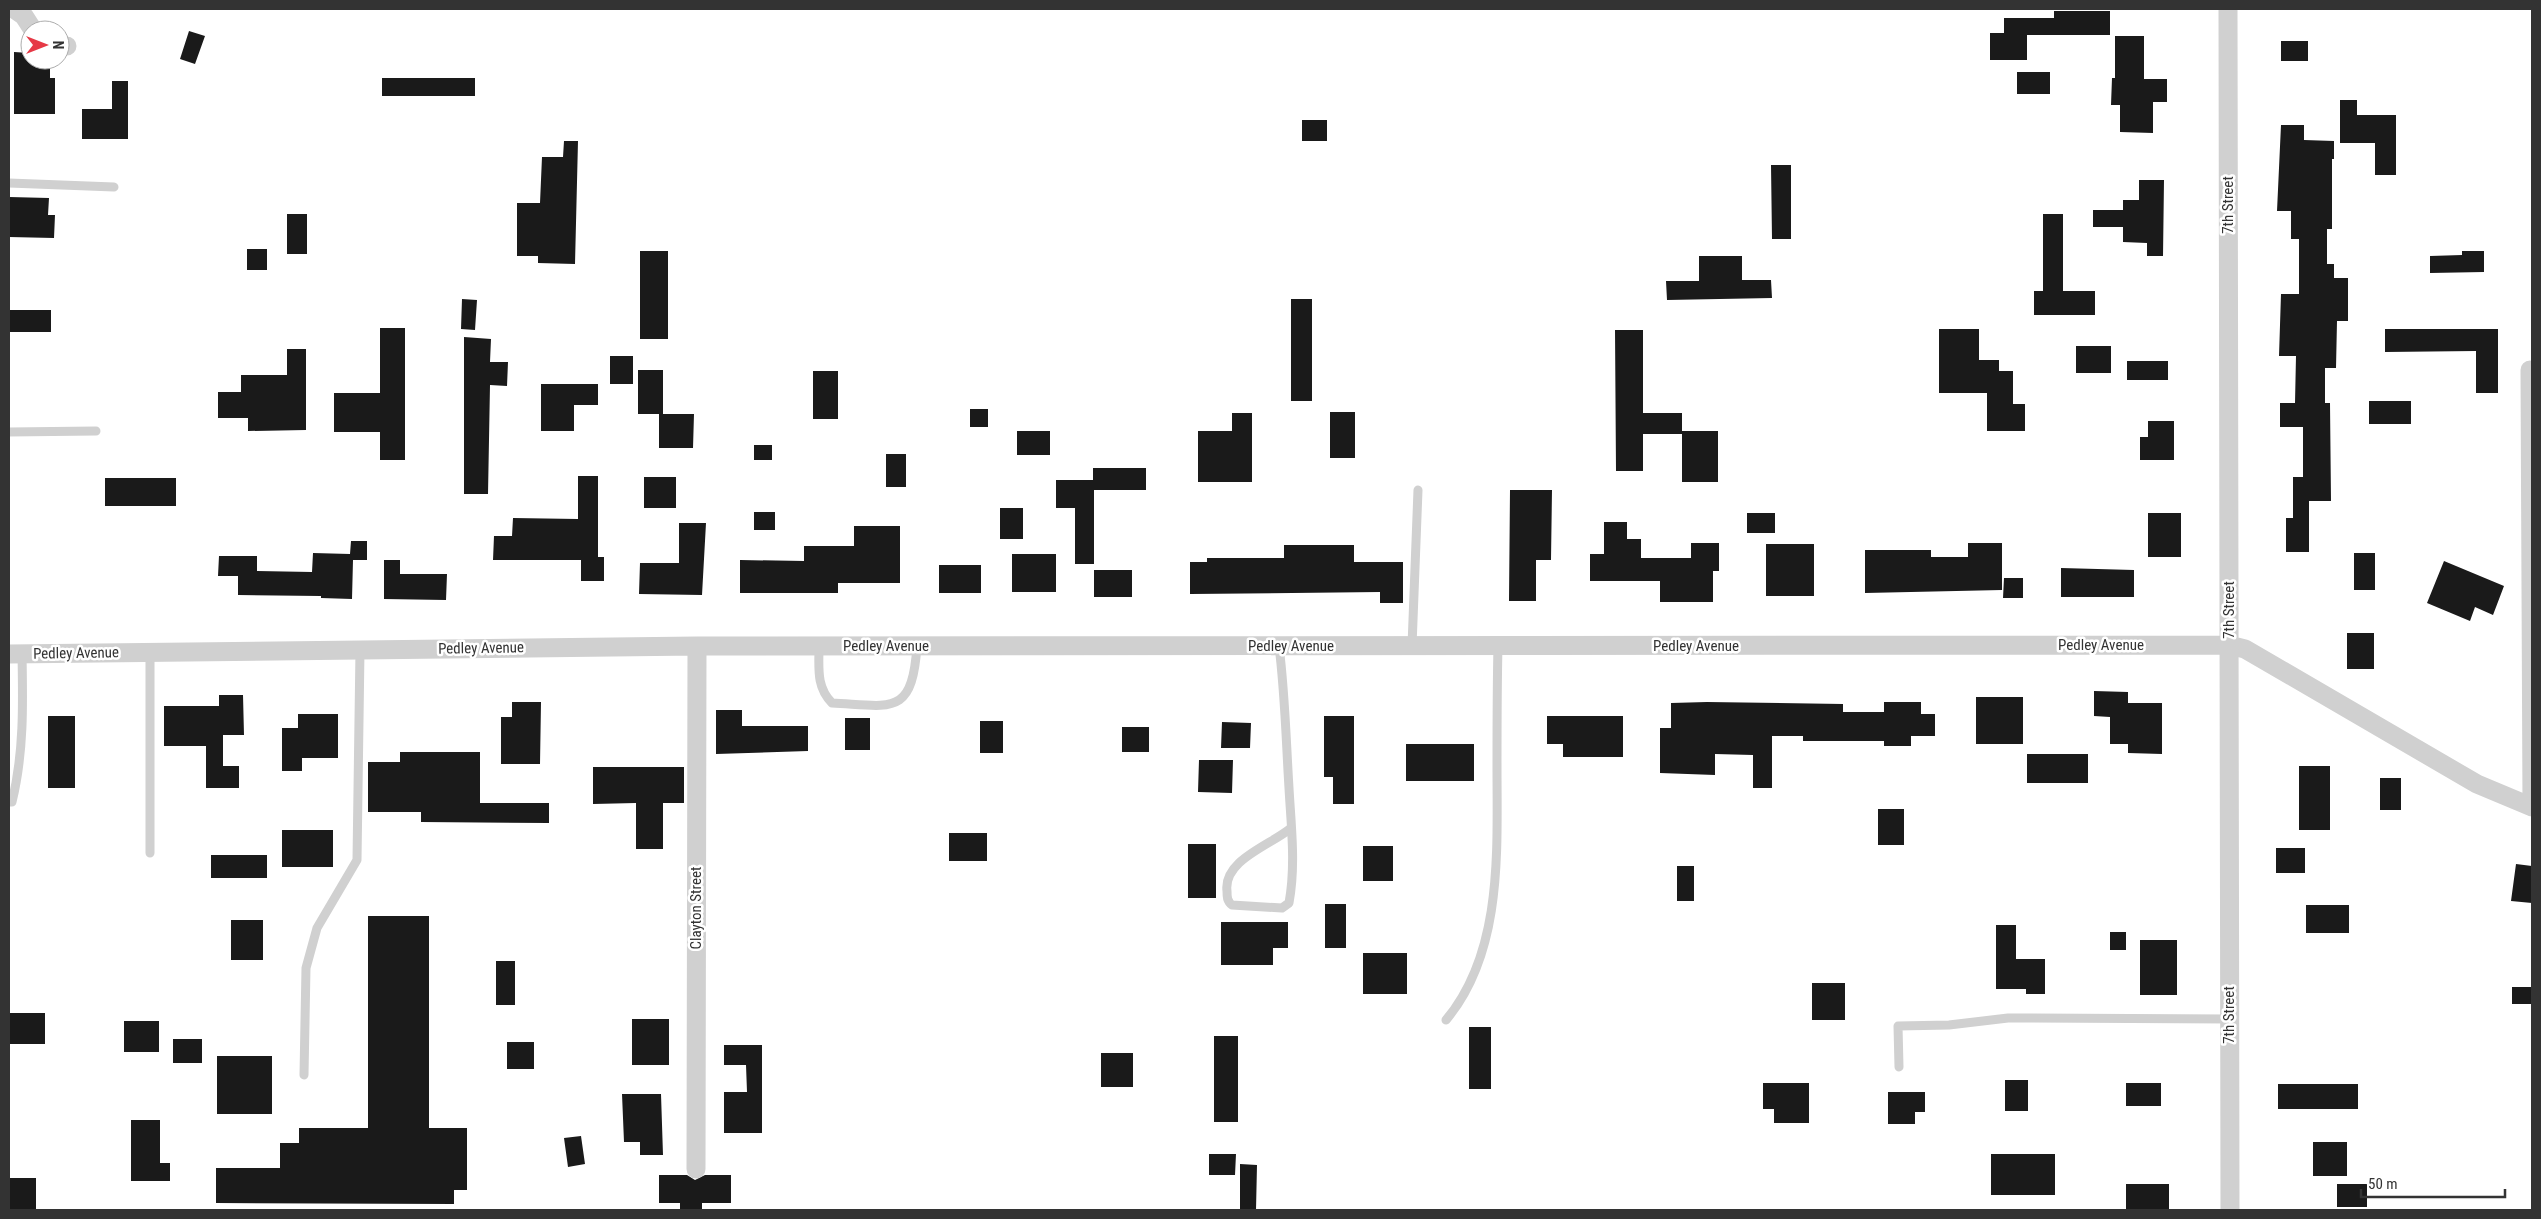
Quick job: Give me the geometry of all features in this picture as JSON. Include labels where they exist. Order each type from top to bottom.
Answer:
[{"type":"street","points":[[14,9],[27,20]]},
{"type":"street","name":"7th Street","points":[[2228,9],[2230,1210]]},
{"type":"street","points":[[2530,370],[2532,807]]},
{"type":"street","name":"Pedley Avenue","points":[[15,654],[697,646],[2229,645],[2245,649],[2477,784],[2532,807]]},
{"type":"street","name":"Clayton Street","points":[[696,1170],[697,646]]},
{"type":"lane","points":[[9,183],[114,187]]},
{"type":"lane","points":[[9,432],[96,431]]},
{"type":"lane","points":[[1412,646],[1418,490]]},
{"type":"lane","points":[[819,646],[819,683],[824,695],[832,703],[886,705],[902,700],[910,689],[915,673],[917,646]]},
{"type":"lane","points":[[1279,646],[1285,692],[1291,828],[1292,888],[1289,902],[1282,908],[1232,906],[1228,902],[1226,887],[1229,872],[1239,862],[1277,840],[1291,828]]},
{"type":"lane","points":[[1446,1020],[1469,986],[1486,937],[1496,881],[1498,646]]},
{"type":"lane","points":[[304,1075],[306,968],[317,928],[357,860],[360,650]]},
{"type":"lane","points":[[150,652],[150,853]]},
{"type":"lane","points":[[9,802],[12,802],[19,773],[23,718],[15,654]]},
{"type":"lane","points":[[1899,1067],[1898,1026],[1949,1025],[2008,1018],[2229,1019]]},
{"type":"building","points":[[2054,11],[2110,11],[2110,35],[2027,35],[2027,60],[1990,60],[1990,33],[2004,33],[2004,18],[2054,18]]},
{"type":"building","points":[[189,31],[205,36],[195,64],[180,59]]},
{"type":"building","points":[[2115,36],[2144,36],[2144,79],[2167,79],[2167,102],[2153,102],[2153,133],[2120,132],[2120,105],[2111,105],[2112,78],[2115,78]]},
{"type":"building","points":[[2281,41],[2308,41],[2308,61],[2281,61]]},
{"type":"building","points":[[14,52],[20,52],[20,70],[50,70],[50,78],[55,78],[55,114],[14,114]]},
{"type":"building","points":[[2017,72],[2050,72],[2050,94],[2017,94]]},
{"type":"building","points":[[382,78],[475,78],[475,96],[382,96]]},
{"type":"building","points":[[112,81],[128,81],[128,139],[82,139],[82,109],[112,109]]},
{"type":"building","points":[[2340,100],[2357,100],[2357,115],[2396,115],[2396,175],[2375,175],[2375,143],[2340,143]]},
{"type":"building","points":[[1302,120],[1327,120],[1327,141],[1302,141]]},
{"type":"building","points":[[2281,125],[2304,125],[2304,140],[2334,141],[2334,159],[2332,159],[2332,229],[2327,229],[2327,264],[2334,264],[2334,278],[2348,278],[2348,321],[2337,321],[2336,368],[2325,368],[2325,403],[2330,403],[2331,501],[2309,501],[2309,552],[2286,552],[2286,518],[2293,518],[2293,477],[2303,477],[2303,427],[2280,427],[2280,403],[2295,403],[2296,356],[2279,356],[2281,294],[2299,294],[2299,239],[2291,239],[2291,211],[2277,211]]},
{"type":"building","points":[[564,141],[578,141],[575,264],[538,263],[538,256],[517,256],[517,203],[540,203],[542,157],[563,157]]},
{"type":"building","points":[[1771,165],[1791,165],[1791,239],[1772,239]]},
{"type":"building","points":[[2139,180],[2164,180],[2163,256],[2147,256],[2147,243],[2123,242],[2123,227],[2093,227],[2093,210],[2123,210],[2123,200],[2139,200]]},
{"type":"building","points":[[9,197],[49,198],[48,215],[55,215],[54,238],[9,237]]},
{"type":"building","points":[[287,214],[307,214],[307,254],[287,254]]},
{"type":"building","points":[[2043,214],[2063,214],[2063,291],[2095,291],[2095,315],[2034,315],[2034,291],[2043,291]]},
{"type":"building","points":[[247,249],[267,249],[267,270],[247,270]]},
{"type":"building","points":[[640,251],[668,251],[668,339],[640,339]]},
{"type":"building","points":[[2462,251],[2484,251],[2484,272],[2430,273],[2430,256],[2462,255]]},
{"type":"building","points":[[1699,256],[1742,256],[1742,280],[1771,280],[1772,298],[1667,300],[1666,281],[1699,281]]},
{"type":"building","points":[[462,299],[477,300],[475,330],[461,329]]},
{"type":"building","points":[[1291,299],[1312,299],[1312,401],[1291,401]]},
{"type":"building","points":[[9,310],[51,310],[51,332],[9,332]]},
{"type":"building","points":[[380,328],[405,328],[405,460],[380,460],[380,432],[334,432],[334,393],[380,393]]},
{"type":"building","points":[[1939,329],[1979,329],[1979,360],[1999,360],[1999,371],[2013,371],[2013,404],[2025,404],[2025,431],[1987,431],[1987,393],[1939,393]]},
{"type":"building","points":[[2385,329],[2498,329],[2498,393],[2476,393],[2476,351],[2385,352]]},
{"type":"building","points":[[1615,330],[1643,330],[1643,413],[1682,413],[1682,431],[1718,431],[1718,482],[1682,482],[1682,434],[1643,434],[1643,471],[1616,471]]},
{"type":"building","points":[[464,337],[491,339],[490,362],[508,362],[507,386],[490,385],[488,494],[464,494]]},
{"type":"building","points":[[2076,346],[2111,346],[2111,373],[2076,373]]},
{"type":"building","points":[[287,349],[306,349],[306,430],[248,431],[248,418],[218,418],[218,392],[241,392],[241,375],[287,375]]},
{"type":"building","points":[[610,356],[633,356],[633,384],[610,384]]},
{"type":"building","points":[[2127,361],[2168,361],[2168,380],[2127,380]]},
{"type":"building","points":[[638,370],[663,370],[663,414],[694,414],[693,448],[659,448],[659,414],[638,414]]},
{"type":"building","points":[[813,371],[838,371],[838,419],[813,419]]},
{"type":"building","points":[[541,384],[598,384],[598,405],[574,405],[574,431],[541,431]]},
{"type":"building","points":[[2369,401],[2411,401],[2411,424],[2369,424]]},
{"type":"building","points":[[970,409],[988,409],[988,427],[970,427]]},
{"type":"building","points":[[1330,412],[1355,412],[1355,458],[1330,458]]},
{"type":"building","points":[[1232,413],[1252,413],[1252,482],[1198,482],[1198,431],[1232,431]]},
{"type":"building","points":[[2148,421],[2174,421],[2174,460],[2140,460],[2140,437],[2148,437]]},
{"type":"building","points":[[1017,431],[1050,431],[1050,455],[1017,455]]},
{"type":"building","points":[[754,445],[772,445],[772,460],[754,460]]},
{"type":"building","points":[[886,454],[906,454],[906,487],[886,487]]},
{"type":"building","points":[[1093,468],[1146,468],[1146,490],[1094,490],[1094,564],[1075,564],[1075,508],[1056,508],[1056,480],[1093,480]]},
{"type":"building","points":[[578,476],[598,476],[598,557],[604,557],[604,581],[581,581],[581,560],[493,560],[494,536],[512,536],[513,518],[578,519]]},
{"type":"building","points":[[644,477],[676,477],[676,508],[644,508]]},
{"type":"building","points":[[105,478],[176,478],[176,506],[105,506]]},
{"type":"building","points":[[1510,490],[1552,490],[1551,560],[1536,560],[1536,601],[1509,601]]},
{"type":"building","points":[[1000,508],[1023,508],[1023,539],[1000,539]]},
{"type":"building","points":[[754,512],[775,512],[775,530],[754,530]]},
{"type":"building","points":[[1747,513],[1775,513],[1775,533],[1747,533]]},
{"type":"building","points":[[2148,513],[2181,513],[2181,557],[2148,557]]},
{"type":"building","points":[[1604,522],[1627,522],[1627,539],[1641,539],[1641,558],[1691,558],[1691,543],[1719,543],[1719,571],[1713,571],[1713,602],[1660,602],[1660,581],[1590,581],[1590,554],[1604,554]]},
{"type":"building","points":[[679,523],[706,523],[702,595],[639,594],[640,563],[679,563]]},
{"type":"building","points":[[854,526],[900,526],[900,583],[838,583],[838,593],[740,593],[740,560],[804,561],[804,546],[854,546]]},
{"type":"building","points":[[351,541],[367,541],[367,560],[353,560],[352,599],[321,598],[321,596],[238,595],[238,576],[218,576],[219,556],[257,556],[257,571],[312,572],[313,553],[350,554]]},
{"type":"building","points":[[1968,543],[2002,543],[2002,590],[1865,593],[1865,550],[1931,550],[1931,557],[1968,557]]},
{"type":"building","points":[[1766,544],[1814,544],[1814,596],[1766,596]]},
{"type":"building","points":[[1284,545],[1354,545],[1354,562],[1403,562],[1403,603],[1380,603],[1380,592],[1190,594],[1190,562],[1207,562],[1207,558],[1284,558]]},
{"type":"building","points":[[2354,553],[2375,553],[2375,590],[2354,590]]},
{"type":"building","points":[[1012,554],[1056,554],[1056,592],[1012,592]]},
{"type":"building","points":[[384,560],[400,560],[400,574],[447,574],[446,600],[384,599]]},
{"type":"building","points":[[2444,561],[2504,586],[2493,615],[2475,607],[2470,621],[2427,603]]},
{"type":"building","points":[[939,565],[981,565],[981,593],[939,593]]},
{"type":"building","points":[[2061,568],[2134,570],[2134,597],[2061,597]]},
{"type":"building","points":[[1094,570],[1132,570],[1132,597],[1094,597]]},
{"type":"building","points":[[2004,578],[2023,578],[2023,598],[2003,598]]},
{"type":"building","points":[[2347,633],[2374,633],[2374,669],[2347,669]]},
{"type":"building","points":[[2094,691],[2128,692],[2128,703],[2162,703],[2162,754],[2128,753],[2128,744],[2110,744],[2110,717],[2094,716]]},
{"type":"building","points":[[219,695],[243,695],[244,735],[223,735],[223,766],[239,766],[239,788],[206,788],[206,746],[164,746],[164,706],[219,706]]},
{"type":"building","points":[[1976,697],[2023,697],[2023,744],[1976,744]]},
{"type":"building","points":[[512,702],[541,702],[540,764],[501,764],[501,717],[512,717]]},
{"type":"building","points":[[1884,702],[1921,702],[1921,714],[1935,714],[1935,736],[1911,736],[1911,746],[1884,746],[1884,741],[1803,741],[1803,736],[1772,736],[1772,788],[1753,788],[1753,755],[1715,754],[1715,775],[1660,773],[1660,728],[1671,728],[1671,703],[1843,704],[1843,712],[1884,712]]},
{"type":"building","points":[[716,710],[742,710],[742,726],[808,726],[808,751],[716,754]]},
{"type":"building","points":[[298,714],[338,714],[338,758],[302,758],[302,771],[282,771],[282,728],[298,728]]},
{"type":"building","points":[[48,716],[75,716],[75,788],[48,788]]},
{"type":"building","points":[[1324,716],[1354,716],[1354,804],[1333,804],[1333,777],[1324,777]]},
{"type":"building","points":[[1547,716],[1623,716],[1623,757],[1563,757],[1563,744],[1547,744]]},
{"type":"building","points":[[845,718],[870,718],[870,750],[845,750]]},
{"type":"building","points":[[980,721],[1003,721],[1003,753],[980,753]]},
{"type":"building","points":[[1222,722],[1251,723],[1250,748],[1221,748]]},
{"type":"building","points":[[1122,727],[1149,727],[1149,752],[1122,752]]},
{"type":"building","points":[[1406,744],[1474,744],[1474,781],[1406,781]]},
{"type":"building","points":[[400,752],[480,752],[480,803],[549,803],[549,823],[421,822],[421,812],[368,812],[368,762],[400,762]]},
{"type":"building","points":[[2027,754],[2088,754],[2088,783],[2027,783]]},
{"type":"building","points":[[1199,760],[1233,760],[1232,793],[1198,792]]},
{"type":"building","points":[[2299,766],[2330,766],[2330,830],[2299,830]]},
{"type":"building","points":[[593,767],[684,767],[684,803],[663,803],[663,849],[636,849],[636,803],[593,804]]},
{"type":"building","points":[[2380,778],[2401,778],[2401,810],[2380,810]]},
{"type":"building","points":[[1878,809],[1904,809],[1904,845],[1878,845]]},
{"type":"building","points":[[282,830],[333,830],[333,867],[282,867]]},
{"type":"building","points":[[949,833],[987,833],[987,861],[949,861]]},
{"type":"building","points":[[1188,844],[1216,844],[1216,898],[1188,898]]},
{"type":"building","points":[[1363,846],[1393,846],[1393,881],[1363,881]]},
{"type":"building","points":[[2276,848],[2305,848],[2305,873],[2276,873]]},
{"type":"building","points":[[211,855],[267,855],[267,878],[211,878]]},
{"type":"building","points":[[2516,864],[2532,866],[2532,903],[2511,901]]},
{"type":"building","points":[[1677,866],[1694,866],[1694,901],[1677,901]]},
{"type":"building","points":[[1325,904],[1346,904],[1346,948],[1325,948]]},
{"type":"building","points":[[2306,905],[2349,905],[2349,933],[2306,933]]},
{"type":"building","points":[[368,916],[429,916],[429,1128],[467,1128],[467,1190],[454,1190],[454,1204],[216,1203],[216,1168],[280,1168],[280,1143],[299,1143],[299,1128],[368,1128]]},
{"type":"building","points":[[231,920],[263,920],[263,960],[231,960]]},
{"type":"building","points":[[1221,922],[1288,922],[1288,948],[1273,948],[1273,965],[1221,965]]},
{"type":"building","points":[[1996,925],[2016,925],[2016,959],[2045,959],[2045,994],[2026,994],[2026,989],[1996,989]]},
{"type":"building","points":[[2110,932],[2126,932],[2126,950],[2110,950]]},
{"type":"building","points":[[2140,940],[2177,940],[2177,995],[2140,995]]},
{"type":"building","points":[[1363,953],[1407,953],[1407,994],[1363,994]]},
{"type":"building","points":[[496,961],[515,961],[515,1005],[496,1005]]},
{"type":"building","points":[[1812,983],[1845,983],[1845,1020],[1812,1020]]},
{"type":"building","points":[[2512,987],[2532,987],[2532,1004],[2512,1004]]},
{"type":"building","points":[[9,1013],[45,1013],[45,1044],[9,1044]]},
{"type":"building","points":[[632,1019],[669,1019],[669,1065],[632,1065]]},
{"type":"building","points":[[124,1021],[159,1021],[159,1052],[124,1052]]},
{"type":"building","points":[[1469,1027],[1491,1027],[1491,1089],[1469,1089]]},
{"type":"building","points":[[1214,1036],[1238,1036],[1238,1122],[1214,1122]]},
{"type":"building","points":[[173,1039],[202,1039],[202,1063],[173,1063]]},
{"type":"building","points":[[507,1042],[534,1042],[534,1069],[507,1069]]},
{"type":"building","points":[[724,1045],[762,1045],[762,1133],[724,1133],[724,1092],[747,1092],[746,1065],[724,1065]]},
{"type":"building","points":[[1101,1053],[1133,1053],[1133,1087],[1101,1087]]},
{"type":"building","points":[[217,1056],[272,1056],[272,1114],[217,1114]]},
{"type":"building","points":[[2005,1080],[2028,1080],[2028,1111],[2005,1111]]},
{"type":"building","points":[[1763,1083],[1809,1083],[1809,1123],[1774,1123],[1774,1109],[1763,1109]]},
{"type":"building","points":[[2126,1083],[2161,1083],[2161,1106],[2126,1106]]},
{"type":"building","points":[[2278,1084],[2358,1084],[2358,1109],[2278,1109]]},
{"type":"building","points":[[1888,1092],[1925,1092],[1925,1112],[1915,1112],[1915,1124],[1888,1124]]},
{"type":"building","points":[[622,1094],[661,1094],[663,1155],[640,1155],[640,1142],[624,1142]]},
{"type":"building","points":[[131,1120],[160,1120],[160,1163],[170,1163],[170,1181],[131,1181]]},
{"type":"building","points":[[581,1136],[585,1164],[568,1167],[564,1138]]},
{"type":"building","points":[[2313,1142],[2347,1142],[2347,1176],[2313,1176]]},
{"type":"building","points":[[1209,1154],[1236,1154],[1235,1175],[1209,1175]]},
{"type":"building","points":[[1991,1154],[2055,1154],[2055,1195],[1991,1195]]},
{"type":"building","points":[[1240,1164],[1257,1165],[1256,1210],[1240,1210]]},
{"type":"building","points":[[659,1175],[687,1175],[695,1180],[705,1175],[731,1175],[731,1203],[702,1203],[702,1210],[680,1210],[680,1203],[659,1203]]},
{"type":"building","points":[[9,1178],[36,1178],[36,1209],[9,1209]]},
{"type":"building","points":[[2126,1184],[2169,1184],[2169,1210],[2126,1210]]},
{"type":"building","points":[[2337,1184],[2367,1184],[2367,1207],[2337,1207]]}]
